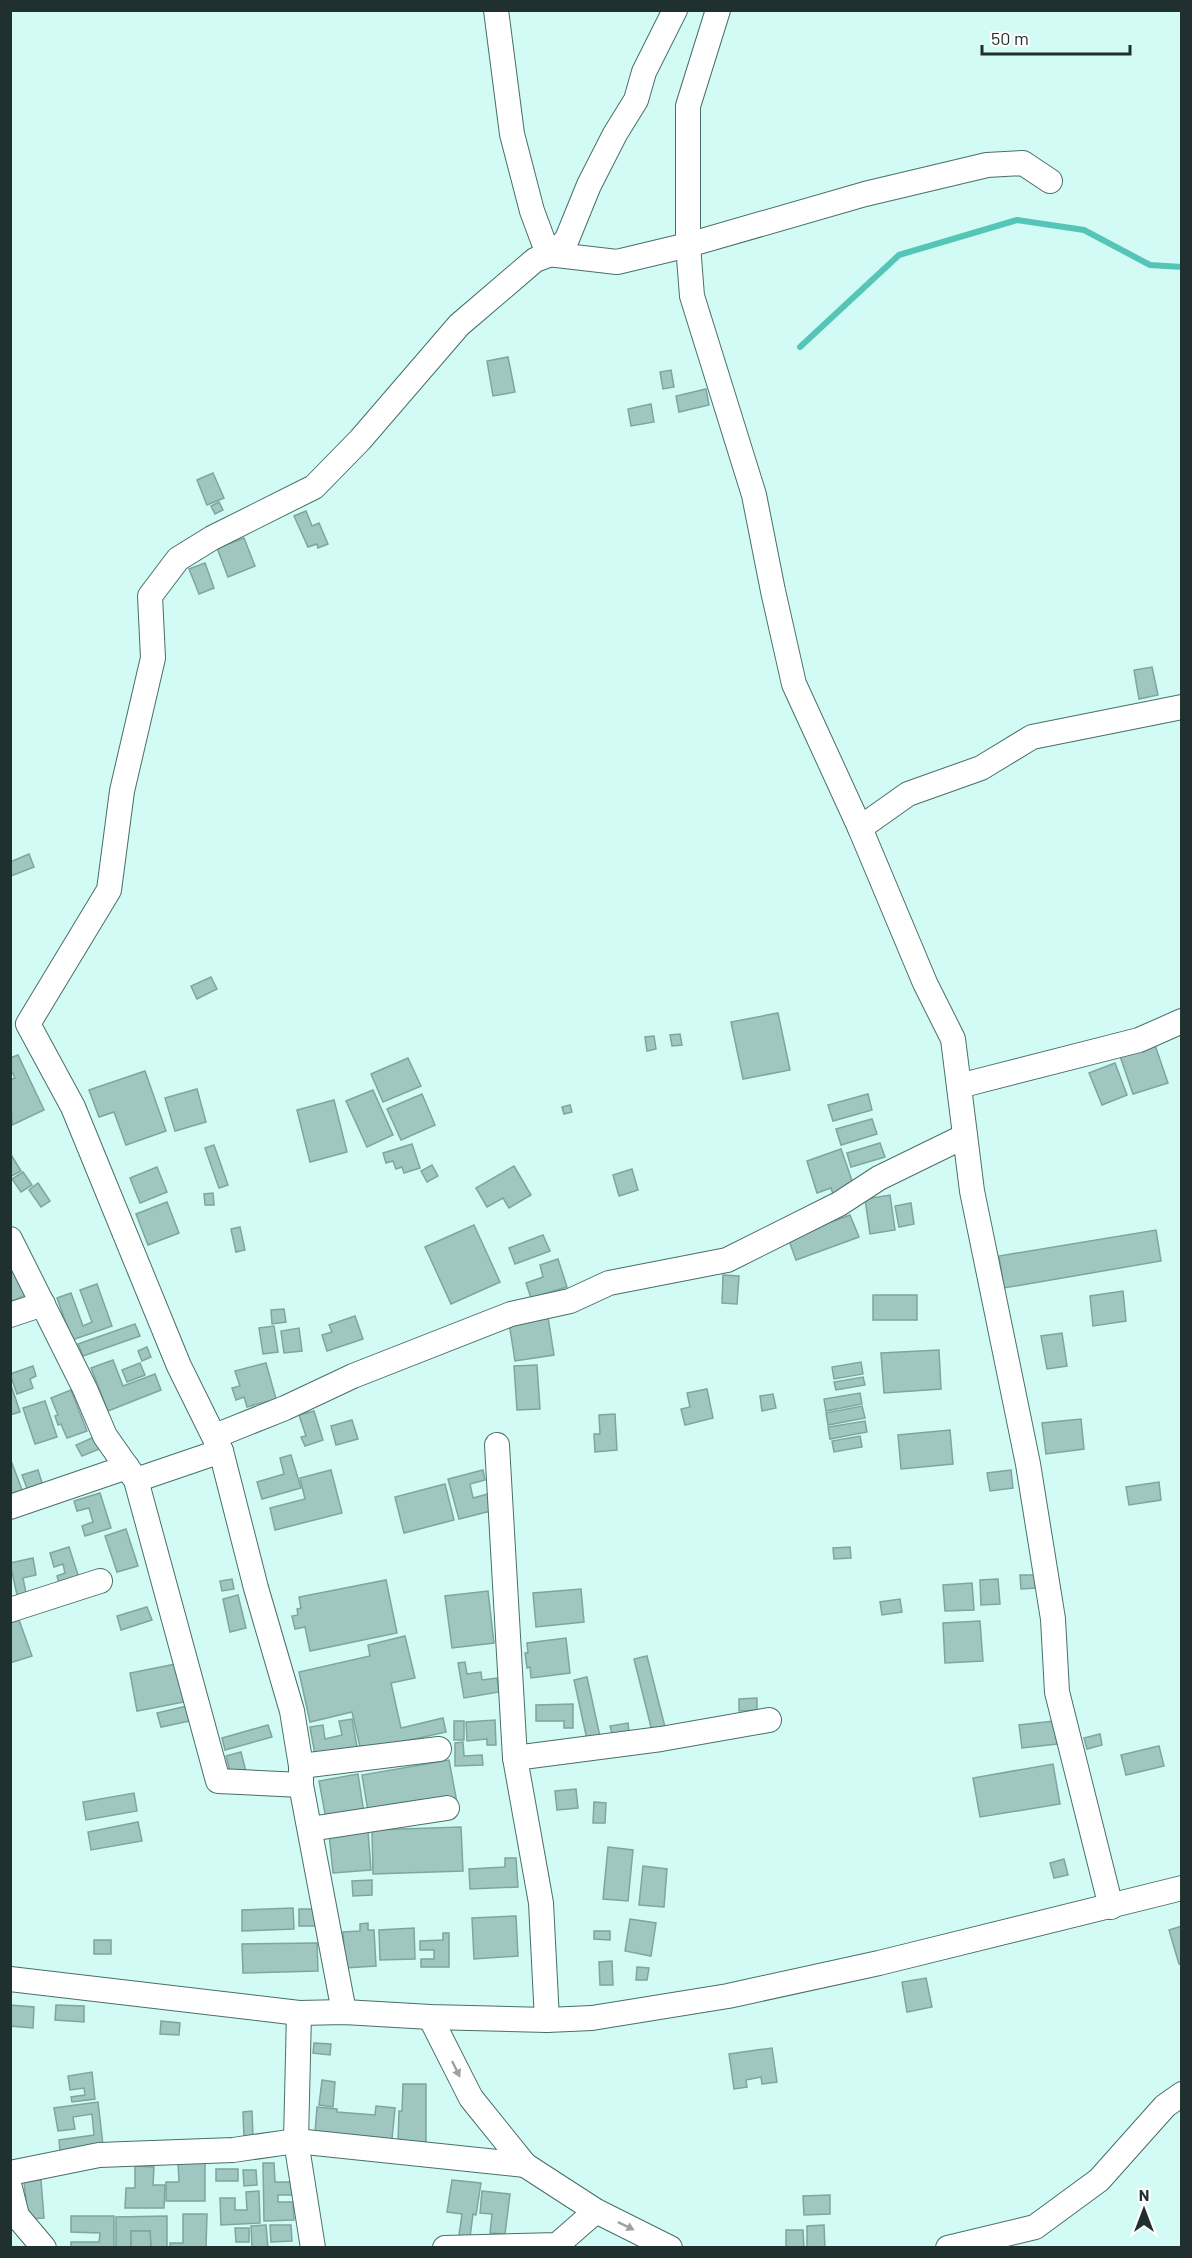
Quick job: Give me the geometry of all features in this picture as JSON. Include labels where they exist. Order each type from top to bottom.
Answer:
[{"type":"street","points":[[496,10],[512,134],[532,211],[548,254]]},
{"type":"street","points":[[344,2012],[310,1829],[292,1711],[256,1588],[218,1443],[180,1366],[73,1107],[19,1024],[109,890],[122,791],[153,658],[150,596],[178,559],[212,538],[314,487],[360,440],[459,325],[535,260],[556,252],[573,228],[589,186],[615,134],[636,100],[644,72],[675,10]]},
{"type":"street","points":[[718,10],[688,106],[688,245],[692,296],[754,495],[772,591],[794,684],[860,828],[925,984],[953,1040],[972,1191],[1028,1464],[1053,1619],[1057,1692],[1111,1906]]},
{"type":"street","points":[[548,254],[616,262],[688,245],[865,194],[987,165],[1023,163],[1050,181]]},
{"type":"street","points":[[860,828],[908,794],[981,768],[1032,737],[1182,707]]},
{"type":"street","points":[[959,1086],[1139,1040],[1182,1021]]},
{"type":"street","points":[[10,1507],[131,1473],[218,1443],[353,1376],[511,1314],[570,1301],[609,1283],[727,1260],[839,1204],[879,1178],[965,1136]]},
{"type":"street","points":[[10,1239],[85,1389],[105,1436],[131,1473],[218,1781],[301,1775],[439,1749]]},
{"type":"street","points":[[10,1315],[43,1304]]},
{"type":"street","points":[[497,1445],[515,1758],[540,1903],[547,2020]]},
{"type":"street","points":[[10,1610],[100,1581]]},
{"type":"street","points":[[515,1758],[661,1739],[769,1720]]},
{"type":"street","points":[[310,1829],[447,1808]]},
{"type":"street","points":[[10,1979],[298,2013],[344,2012],[547,2020],[592,2018],[728,1996],[879,1963],[1182,1888]]},
{"type":"street","points":[[298,2013],[296,2141],[313,2247]]},
{"type":"street","points":[[430,2017],[471,2098],[525,2165],[596,2211],[670,2247]]},
{"type":"street","points":[[948,2247],[1035,2227],[1099,2180],[1165,2106],[1182,2094]]},
{"type":"street","points":[[10,2173],[99,2155],[233,2150],[296,2141],[525,2165]]},
{"type":"street","points":[[10,2187],[17,2216],[44,2247]]},
{"type":"street","points":[[446,2247],[557,2245],[596,2211]]},
{"type":"building","points":[[508,357],[515,392],[493,396],[487,361]]},
{"type":"building","points":[[671,370],[674,387],[663,389],[660,372]]},
{"type":"building","points":[[706,389],[709,405],[679,412],[676,396]]},
{"type":"building","points":[[651,404],[654,422],[631,426],[628,409]]},
{"type":"building","points":[[213,473],[224,498],[207,505],[197,480]]},
{"type":"building","points":[[219,502],[223,510],[215,514],[211,506]]},
{"type":"building","points":[[306,511],[312,526],[319,523],[328,544],[318,548],[317,544],[308,547],[294,516]]},
{"type":"building","points":[[244,538],[255,566],[228,577],[217,548]]},
{"type":"building","points":[[205,563],[214,588],[199,594],[189,569]]},
{"type":"building","points":[[1152,667],[1158,695],[1139,699],[1134,670]]},
{"type":"building","points":[[29,854],[34,867],[11,876],[10,862]]},
{"type":"building","points":[[211,977],[217,989],[197,999],[191,986]]},
{"type":"building","points":[[778,1013],[790,1070],[743,1079],[731,1022]]},
{"type":"building","points":[[680,1034],[682,1045],[672,1046],[670,1035]]},
{"type":"building","points":[[654,1036],[656,1049],[647,1051],[645,1037]]},
{"type":"building","points":[[1155,1045],[1168,1083],[1133,1094],[1120,1056]]},
{"type":"building","points":[[18,1055],[44,1110],[12,1125],[10,1080],[15,1078],[10,1068],[10,1058]]},
{"type":"building","points":[[408,1058],[421,1086],[383,1102],[371,1074]]},
{"type":"building","points":[[1115,1063],[1127,1095],[1102,1105],[1089,1073]]},
{"type":"building","points":[[145,1071],[166,1131],[126,1145],[114,1112],[99,1117],[89,1090]]},
{"type":"building","points":[[197,1089],[206,1122],[175,1131],[165,1098]]},
{"type":"building","points":[[373,1090],[393,1135],[367,1147],[346,1101]]},
{"type":"building","points":[[422,1094],[435,1125],[401,1140],[387,1109]]},
{"type":"building","points":[[868,1094],[872,1110],[833,1121],[828,1105]]},
{"type":"building","points":[[334,1100],[347,1152],[310,1162],[297,1110]]},
{"type":"building","points":[[570,1105],[572,1112],[564,1114],[562,1107]]},
{"type":"building","points":[[872,1119],[877,1134],[841,1145],[836,1129]]},
{"type":"building","points":[[880,1143],[885,1157],[851,1167],[847,1153]]},
{"type":"building","points":[[412,1144],[420,1168],[404,1173],[402,1167],[396,1169],[393,1161],[386,1163],[383,1153]]},
{"type":"building","points":[[214,1145],[228,1185],[219,1188],[205,1148]]},
{"type":"building","points":[[841,1149],[855,1189],[834,1197],[831,1188],[817,1193],[807,1161]]},
{"type":"building","points":[[10,1153],[21,1171],[10,1177]]},
{"type":"building","points":[[432,1165],[438,1176],[427,1182],[421,1171]]},
{"type":"building","points":[[514,1166],[531,1195],[509,1208],[503,1198],[487,1207],[476,1188]]},
{"type":"building","points":[[157,1167],[167,1192],[140,1203],[130,1178]]},
{"type":"building","points":[[632,1169],[638,1190],[619,1196],[613,1175]]},
{"type":"building","points":[[23,1172],[32,1185],[21,1192],[12,1179]]},
{"type":"building","points":[[38,1183],[50,1201],[41,1207],[29,1190]]},
{"type":"building","points":[[213,1193],[214,1205],[205,1205],[204,1194]]},
{"type":"building","points":[[890,1195],[895,1230],[870,1234],[865,1199]]},
{"type":"building","points":[[167,1202],[179,1233],[148,1245],[136,1214]]},
{"type":"building","points":[[911,1203],[914,1224],[899,1227],[895,1206]]},
{"type":"building","points":[[850,1215],[859,1237],[796,1260],[788,1238]]},
{"type":"building","points":[[474,1225],[500,1282],[451,1304],[425,1247]]},
{"type":"building","points":[[240,1227],[245,1250],[236,1252],[231,1229]]},
{"type":"building","points":[[1156,1230],[1161,1261],[1004,1288],[999,1256]]},
{"type":"building","points":[[543,1235],[550,1251],[515,1264],[509,1248]]},
{"type":"building","points":[[558,1259],[567,1287],[531,1298],[526,1283],[543,1277],[540,1265]]},
{"type":"building","points":[[10,1262],[26,1295],[10,1302]]},
{"type":"building","points":[[723,1275],[739,1276],[737,1304],[722,1303]]},
{"type":"building","points":[[97,1284],[112,1326],[72,1340],[57,1298],[71,1293],[83,1326],[92,1322],[80,1290]]},
{"type":"building","points":[[1123,1291],[1126,1321],[1093,1326],[1090,1296]]},
{"type":"building","points":[[873,1295],[917,1295],[917,1320],[873,1320]]},
{"type":"building","points":[[284,1309],[286,1322],[272,1324],[271,1310]]},
{"type":"building","points":[[355,1316],[363,1339],[327,1351],[322,1335],[332,1332],[329,1325]]},
{"type":"building","points":[[548,1317],[554,1355],[515,1361],[509,1323]]},
{"type":"building","points":[[135,1324],[140,1336],[83,1356],[78,1344]]},
{"type":"building","points":[[274,1326],[278,1352],[263,1354],[259,1328]]},
{"type":"building","points":[[299,1328],[302,1351],[284,1353],[281,1331]]},
{"type":"building","points":[[1062,1333],[1067,1366],[1047,1369],[1041,1336]]},
{"type":"building","points":[[147,1347],[151,1357],[142,1361],[138,1351]]},
{"type":"building","points":[[939,1350],[941,1389],[884,1393],[881,1353]]},
{"type":"building","points":[[113,1360],[123,1386],[155,1374],[161,1390],[108,1411],[91,1368]]},
{"type":"building","points":[[861,1362],[863,1374],[834,1379],[832,1367]]},
{"type":"building","points":[[140,1363],[145,1375],[127,1382],[122,1370]]},
{"type":"building","points":[[266,1363],[276,1399],[247,1407],[244,1397],[236,1400],[232,1388],[240,1386],[235,1371]]},
{"type":"building","points":[[537,1365],[540,1409],[517,1410],[514,1366]]},
{"type":"building","points":[[33,1366],[36,1376],[30,1379],[33,1388],[17,1394],[10,1374]]},
{"type":"building","points":[[863,1377],[865,1385],[836,1390],[834,1382]]},
{"type":"building","points":[[10,1382],[20,1412],[10,1415]]},
{"type":"building","points":[[707,1389],[713,1418],[685,1425],[681,1409],[690,1407],[687,1393]]},
{"type":"building","points":[[71,1390],[87,1431],[67,1438],[61,1424],[58,1425],[55,1416],[58,1415],[51,1398]]},
{"type":"building","points":[[860,1393],[862,1404],[826,1411],[824,1399]]},
{"type":"building","points":[[773,1394],[776,1408],[762,1411],[760,1396]]},
{"type":"building","points":[[45,1401],[57,1437],[35,1444],[23,1408]]},
{"type":"building","points":[[862,1406],[865,1418],[828,1425],[826,1413]]},
{"type":"building","points":[[314,1411],[323,1440],[305,1446],[301,1437],[306,1436],[299,1415]]},
{"type":"building","points":[[615,1414],[617,1450],[595,1452],[594,1434],[600,1434],[599,1415]]},
{"type":"building","points":[[1081,1419],[1084,1449],[1046,1454],[1042,1423]]},
{"type":"building","points":[[352,1420],[358,1439],[336,1445],[331,1426]]},
{"type":"building","points":[[865,1421],[867,1432],[830,1439],[828,1427]]},
{"type":"building","points":[[950,1430],[953,1464],[901,1469],[898,1435]]},
{"type":"building","points":[[860,1436],[862,1447],[834,1452],[832,1441]]},
{"type":"building","points":[[94,1437],[99,1449],[82,1456],[76,1445]]},
{"type":"building","points":[[291,1455],[301,1488],[262,1499],[257,1482],[284,1474],[280,1458]]},
{"type":"building","points":[[10,1458],[24,1495],[10,1500]]},
{"type":"building","points":[[38,1470],[43,1486],[28,1491],[22,1475]]},
{"type":"building","points":[[331,1470],[342,1513],[275,1530],[270,1508],[305,1499],[300,1478]]},
{"type":"building","points":[[483,1470],[485,1480],[470,1484],[473,1498],[495,1492],[499,1509],[459,1519],[448,1479]]},
{"type":"building","points":[[1011,1470],[1013,1488],[990,1491],[987,1473]]},
{"type":"building","points":[[1159,1482],[1161,1500],[1129,1505],[1126,1487]]},
{"type":"building","points":[[445,1484],[454,1520],[404,1533],[395,1497]]},
{"type":"building","points":[[100,1493],[111,1528],[85,1536],[82,1526],[93,1522],[89,1508],[77,1511],[74,1501]]},
{"type":"building","points":[[126,1529],[138,1566],[117,1572],[105,1536]]},
{"type":"building","points":[[69,1547],[80,1581],[60,1587],[57,1576],[65,1573],[63,1564],[54,1567],[50,1553]]},
{"type":"building","points":[[850,1547],[851,1558],[834,1559],[833,1548]]},
{"type":"building","points":[[33,1558],[36,1575],[23,1578],[26,1593],[17,1595],[10,1563]]},
{"type":"building","points":[[1020,1575],[1035,1575],[1036,1588],[1021,1589]]},
{"type":"building","points":[[232,1579],[234,1589],[222,1591],[220,1581]]},
{"type":"building","points":[[998,1579],[1000,1604],[981,1605],[980,1580]]},
{"type":"building","points":[[386,1580],[397,1633],[310,1651],[305,1627],[295,1629],[292,1616],[298,1615],[297,1609],[301,1608],[299,1597]]},
{"type":"building","points":[[972,1583],[974,1610],[945,1611],[943,1585]]},
{"type":"building","points":[[581,1589],[584,1622],[536,1627],[533,1593]]},
{"type":"building","points":[[488,1591],[494,1643],[452,1648],[445,1596]]},
{"type":"building","points":[[238,1595],[246,1628],[230,1632],[223,1599]]},
{"type":"building","points":[[900,1599],[902,1612],[882,1615],[880,1602]]},
{"type":"building","points":[[147,1607],[152,1620],[121,1630],[117,1616]]},
{"type":"building","points":[[19,1620],[32,1656],[10,1663],[10,1623]]},
{"type":"building","points":[[980,1621],[983,1661],[945,1663],[943,1623]]},
{"type":"building","points":[[405,1636],[415,1678],[391,1683],[401,1728],[443,1718],[446,1732],[361,1751],[352,1712],[310,1722],[299,1672],[370,1656],[368,1645]]},
{"type":"building","points":[[566,1638],[570,1673],[531,1678],[525,1653],[528,1653],[527,1643]]},
{"type":"building","points":[[647,1656],[665,1727],[652,1731],[634,1659]]},
{"type":"building","points":[[465,1662],[467,1674],[481,1672],[482,1680],[497,1678],[499,1692],[464,1698],[458,1663]]},
{"type":"building","points":[[176,1664],[184,1702],[137,1711],[130,1673]]},
{"type":"building","points":[[587,1677],[601,1741],[588,1744],[574,1680]]},
{"type":"building","points":[[757,1698],[757,1710],[739,1711],[739,1699]]},
{"type":"building","points":[[573,1704],[573,1728],[564,1728],[564,1721],[536,1721],[536,1705]]},
{"type":"building","points":[[187,1706],[190,1721],[161,1727],[157,1713]]},
{"type":"building","points":[[352,1719],[358,1752],[316,1760],[310,1727],[323,1725],[325,1739],[342,1735],[339,1721]]},
{"type":"building","points":[[495,1720],[496,1745],[487,1745],[487,1739],[467,1741],[466,1722]]},
{"type":"building","points":[[454,1721],[464,1721],[464,1740],[454,1740]]},
{"type":"building","points":[[1054,1721],[1057,1744],[1022,1748],[1019,1725]]},
{"type":"building","points":[[628,1723],[629,1731],[612,1734],[610,1726]]},
{"type":"building","points":[[268,1725],[272,1737],[225,1750],[222,1738]]},
{"type":"building","points":[[1100,1734],[1102,1745],[1087,1749],[1084,1738]]},
{"type":"building","points":[[463,1742],[464,1756],[482,1755],[483,1765],[455,1766],[455,1743]]},
{"type":"building","points":[[1159,1746],[1164,1766],[1126,1775],[1121,1755]]},
{"type":"building","points":[[241,1752],[246,1772],[231,1775],[226,1756]]},
{"type":"building","points":[[449,1760],[457,1803],[369,1818],[362,1775]]},
{"type":"building","points":[[1053,1764],[1060,1804],[980,1817],[973,1778]]},
{"type":"building","points":[[358,1774],[364,1813],[326,1819],[319,1781]]},
{"type":"building","points":[[576,1789],[578,1808],[557,1810],[555,1791]]},
{"type":"building","points":[[134,1793],[137,1811],[86,1820],[83,1802]]},
{"type":"building","points":[[594,1802],[606,1803],[605,1823],[593,1823]]},
{"type":"building","points":[[138,1822],[142,1841],[91,1850],[88,1832]]},
{"type":"building","points":[[461,1827],[463,1871],[373,1874],[372,1830]]},
{"type":"building","points":[[368,1831],[371,1870],[333,1873],[329,1834]]},
{"type":"building","points":[[608,1847],[633,1850],[628,1901],[603,1899]]},
{"type":"building","points":[[505,1858],[516,1858],[518,1887],[470,1889],[469,1869],[505,1867]]},
{"type":"building","points":[[1064,1859],[1068,1875],[1054,1878],[1050,1863]]},
{"type":"building","points":[[643,1866],[667,1869],[664,1907],[639,1905]]},
{"type":"building","points":[[372,1880],[372,1895],[353,1896],[352,1881]]},
{"type":"building","points":[[293,1908],[294,1929],[242,1931],[242,1910]]},
{"type":"building","points":[[299,1909],[315,1909],[315,1926],[299,1926]]},
{"type":"building","points":[[516,1916],[518,1956],[474,1959],[472,1918]]},
{"type":"building","points":[[630,1919],[656,1923],[651,1956],[625,1951]]},
{"type":"building","points":[[368,1923],[368,1930],[374,1930],[376,1966],[345,1968],[343,1932],[360,1931],[360,1924]]},
{"type":"building","points":[[1182,1926],[1182,1963],[1179,1964],[1169,1930]]},
{"type":"building","points":[[414,1928],[415,1959],[380,1960],[379,1930]]},
{"type":"building","points":[[594,1931],[610,1931],[610,1940],[594,1939]]},
{"type":"building","points":[[443,1933],[449,1933],[449,1967],[421,1967],[421,1959],[434,1959],[434,1950],[420,1950],[420,1941],[443,1940]]},
{"type":"building","points":[[94,1940],[111,1940],[111,1954],[94,1954]]},
{"type":"building","points":[[317,1943],[318,1971],[243,1973],[242,1944]]},
{"type":"building","points":[[612,1961],[613,1985],[600,1985],[599,1962]]},
{"type":"building","points":[[637,1967],[649,1968],[647,1980],[636,1980]]},
{"type":"building","points":[[926,1978],[932,2007],[907,2012],[902,1982]]},
{"type":"building","points":[[10,2005],[34,2007],[33,2028],[10,2026]]},
{"type":"building","points":[[56,2005],[84,2006],[84,2022],[55,2020]]},
{"type":"building","points":[[161,2021],[180,2023],[179,2035],[160,2034]]},
{"type":"building","points":[[314,2043],[331,2044],[330,2055],[313,2053]]},
{"type":"building","points":[[772,2048],[777,2082],[762,2084],[761,2077],[746,2080],[747,2087],[734,2089],[729,2054]]},
{"type":"building","points":[[92,2072],[95,2099],[72,2102],[71,2097],[85,2095],[84,2088],[70,2090],[68,2076]]},
{"type":"building","points":[[322,2080],[335,2082],[333,2107],[319,2105]]},
{"type":"building","points":[[403,2084],[426,2084],[426,2143],[398,2143]]},
{"type":"building","points":[[98,2102],[103,2145],[60,2151],[59,2140],[94,2135],[92,2114],[73,2117],[75,2129],[58,2131],[54,2108]]},
{"type":"building","points":[[376,2106],[395,2108],[392,2139],[315,2133],[317,2107],[337,2109],[337,2112],[375,2115]]},
{"type":"building","points":[[252,2111],[253,2137],[244,2138],[243,2112]]},
{"type":"building","points":[[178,2162],[205,2162],[205,2201],[166,2201],[166,2182],[179,2182]]},
{"type":"building","points":[[263,2163],[274,2163],[275,2182],[293,2182],[294,2195],[278,2195],[278,2202],[293,2202],[294,2220],[264,2221]]},
{"type":"building","points":[[135,2166],[154,2167],[153,2185],[165,2185],[164,2208],[125,2208],[126,2188],[135,2188]]},
{"type":"building","points":[[216,2169],[238,2169],[238,2181],[216,2181]]},
{"type":"building","points":[[243,2170],[256,2170],[257,2185],[244,2186]]},
{"type":"building","points":[[41,2180],[44,2218],[28,2219],[24,2182]]},
{"type":"building","points":[[452,2180],[481,2183],[470,2237],[459,2235],[462,2214],[447,2212]]},
{"type":"building","points":[[259,2191],[260,2223],[221,2225],[220,2198],[235,2198],[235,2210],[247,2210],[246,2192]]},
{"type":"building","points":[[482,2191],[510,2194],[505,2234],[490,2233],[492,2214],[480,2213]]},
{"type":"building","points":[[830,2195],[830,2214],[804,2215],[803,2196]]},
{"type":"building","points":[[183,2214],[207,2214],[206,2248],[170,2248],[170,2243],[183,2243]]},
{"type":"building","points":[[71,2216],[114,2216],[114,2248],[71,2248],[71,2242],[99,2242],[100,2233],[71,2232]]},
{"type":"building","points":[[167,2216],[167,2248],[151,2248],[150,2231],[131,2231],[131,2248],[116,2248],[116,2217]]},
{"type":"building","points":[[266,2225],[268,2248],[252,2248],[251,2226]]},
{"type":"building","points":[[270,2225],[291,2225],[292,2241],[271,2242]]},
{"type":"building","points":[[824,2225],[825,2248],[807,2248],[807,2226]]},
{"type":"building","points":[[235,2228],[249,2228],[249,2242],[236,2242]]},
{"type":"building","points":[[786,2230],[803,2230],[804,2248],[786,2248]]},
{"type":"building","points":[[131,2231],[150,2231],[151,2248],[131,2248]]},
{"type":"waterway","points":[[800,347],[899,255],[1017,220],[1084,230],[1150,265],[1182,267]]}]
